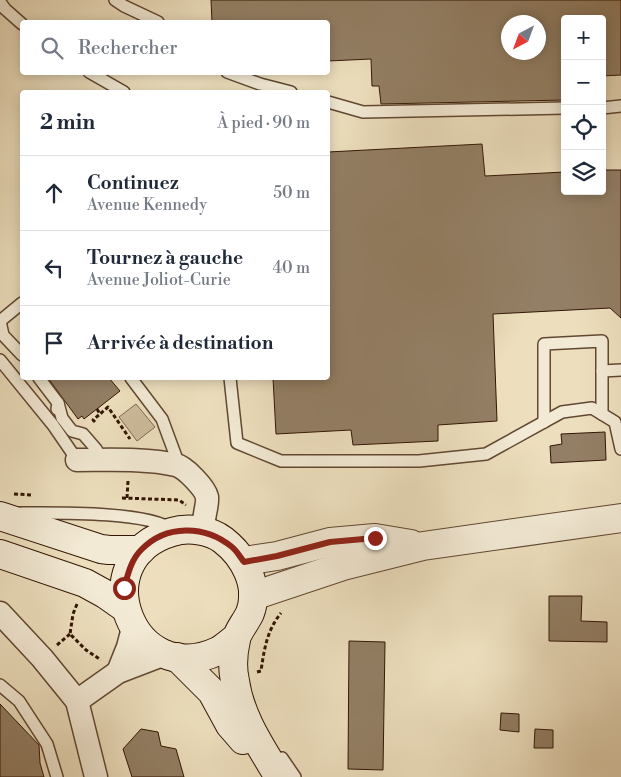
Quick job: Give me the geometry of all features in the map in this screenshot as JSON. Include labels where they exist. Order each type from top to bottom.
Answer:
[{"type":"main road","points":[[5,508],[109,550],[141,550]]},
{"type":"main road","points":[[253,596],[342,566],[423,546],[621,518]]},
{"type":"main road","points":[[130,618],[124,588],[129,568],[141,550],[156,538],[174,531],[189,530],[204,525],[234,548],[244,562],[251,578],[253,596],[251,611],[240,631],[233,661],[234,681],[240,704],[258,742],[279,777]]},
{"type":"main road","points":[[244,562],[277,556],[330,542],[375,538],[423,546]]},
{"type":"main road","points":[[0,554],[85,583],[105,594],[130,618],[147,644],[171,656],[212,692],[230,725],[256,755],[279,777]]},
{"type":"main road","points":[[171,656],[198,658],[219,651],[240,631]]},
{"type":"street","points":[[77,460],[129,460],[179,465],[199,482],[207,497],[204,525]]},
{"type":"street","points":[[0,613],[42,658],[77,701],[96,777]]},
{"type":"street","points":[[118,672],[128,647],[130,618]]},
{"type":"street","points":[[77,701],[118,672],[171,656]]},
{"type":"lane","points":[[116,0],[124,6],[154,20]]},
{"type":"lane","points":[[0,2],[20,22]]},
{"type":"lane","points":[[94,75],[120,90]]},
{"type":"lane","points":[[235,75],[284,90]]},
{"type":"lane","points":[[330,103],[364,112],[561,108]]},
{"type":"lane","points":[[606,108],[621,106]]},
{"type":"lane","points":[[20,305],[0,321],[3,335],[20,353]]},
{"type":"lane","points":[[544,422],[544,344],[602,341],[602,414]]},
{"type":"lane","points":[[0,360],[53,425],[77,460]]},
{"type":"lane","points":[[602,371],[621,370]]},
{"type":"lane","points":[[41,380],[58,403],[62,418],[72,431],[83,434],[96,449],[102,460]]},
{"type":"lane","points":[[133,380],[162,419],[179,465]]},
{"type":"lane","points":[[230,380],[237,443],[281,461],[419,461],[486,454],[562,412],[592,408],[602,414],[618,418],[621,449]]},
{"type":"lane","points":[[53,425],[58,403]]},
{"type":"lane","points":[[5,508],[120,516],[165,524],[174,531]]},
{"type":"lane","points":[[240,631],[249,697],[263,733],[295,777]]},
{"type":"lane","points":[[0,685],[19,701],[47,744],[57,777]]},
{"type":"path","points":[[97,409],[100,414],[108,407],[130,438],[130,444]]},
{"type":"path","points":[[127,498],[129,478]]},
{"type":"path","points":[[5,508],[33,495]]},
{"type":"path","points":[[122,498],[179,500],[204,525]]},
{"type":"path","points":[[246,677],[260,671],[265,643],[274,622],[288,604],[285,584]]},
{"type":"path","points":[[50,651],[70,634],[73,614],[81,597]]},
{"type":"path","points":[[70,634],[86,650],[118,672]]},
{"type":"shaded area","points":[[136,404],[155,427],[137,441],[119,417]]},
{"type":"building","points":[[211,0],[621,0],[621,75],[606,76],[606,15],[561,15],[561,100],[381,104],[379,86],[372,86],[371,59],[330,61],[330,20],[212,20]]},
{"type":"building","points":[[482,144],[485,176],[561,172],[561,195],[606,195],[606,170],[621,170],[621,318],[610,308],[493,314],[497,421],[438,425],[438,441],[353,445],[351,430],[276,434],[273,380],[330,380],[330,152]]},
{"type":"building","points":[[49,380],[111,380],[120,391],[84,419],[82,416],[78,419]]},
{"type":"building","points":[[605,432],[606,460],[551,463],[550,446],[562,444],[561,434]]},
{"type":"building","points":[[549,596],[582,596],[581,621],[607,622],[607,642],[549,641]]},
{"type":"building","points":[[349,641],[385,642],[383,770],[348,769]]},
{"type":"building","points":[[0,704],[39,745],[40,763],[44,777],[0,777]]},
{"type":"building","points":[[501,713],[519,714],[519,732],[500,730]]},
{"type":"building","points":[[141,729],[158,732],[161,746],[176,749],[184,777],[132,777],[123,749]]},
{"type":"building","points":[[535,729],[553,730],[553,748],[534,748]]},
{"type":"route","points":[[124,588],[129,568],[141,550],[156,538],[174,531],[204,532],[220,538],[234,548],[244,562],[277,556],[330,542],[375,538]]}]
